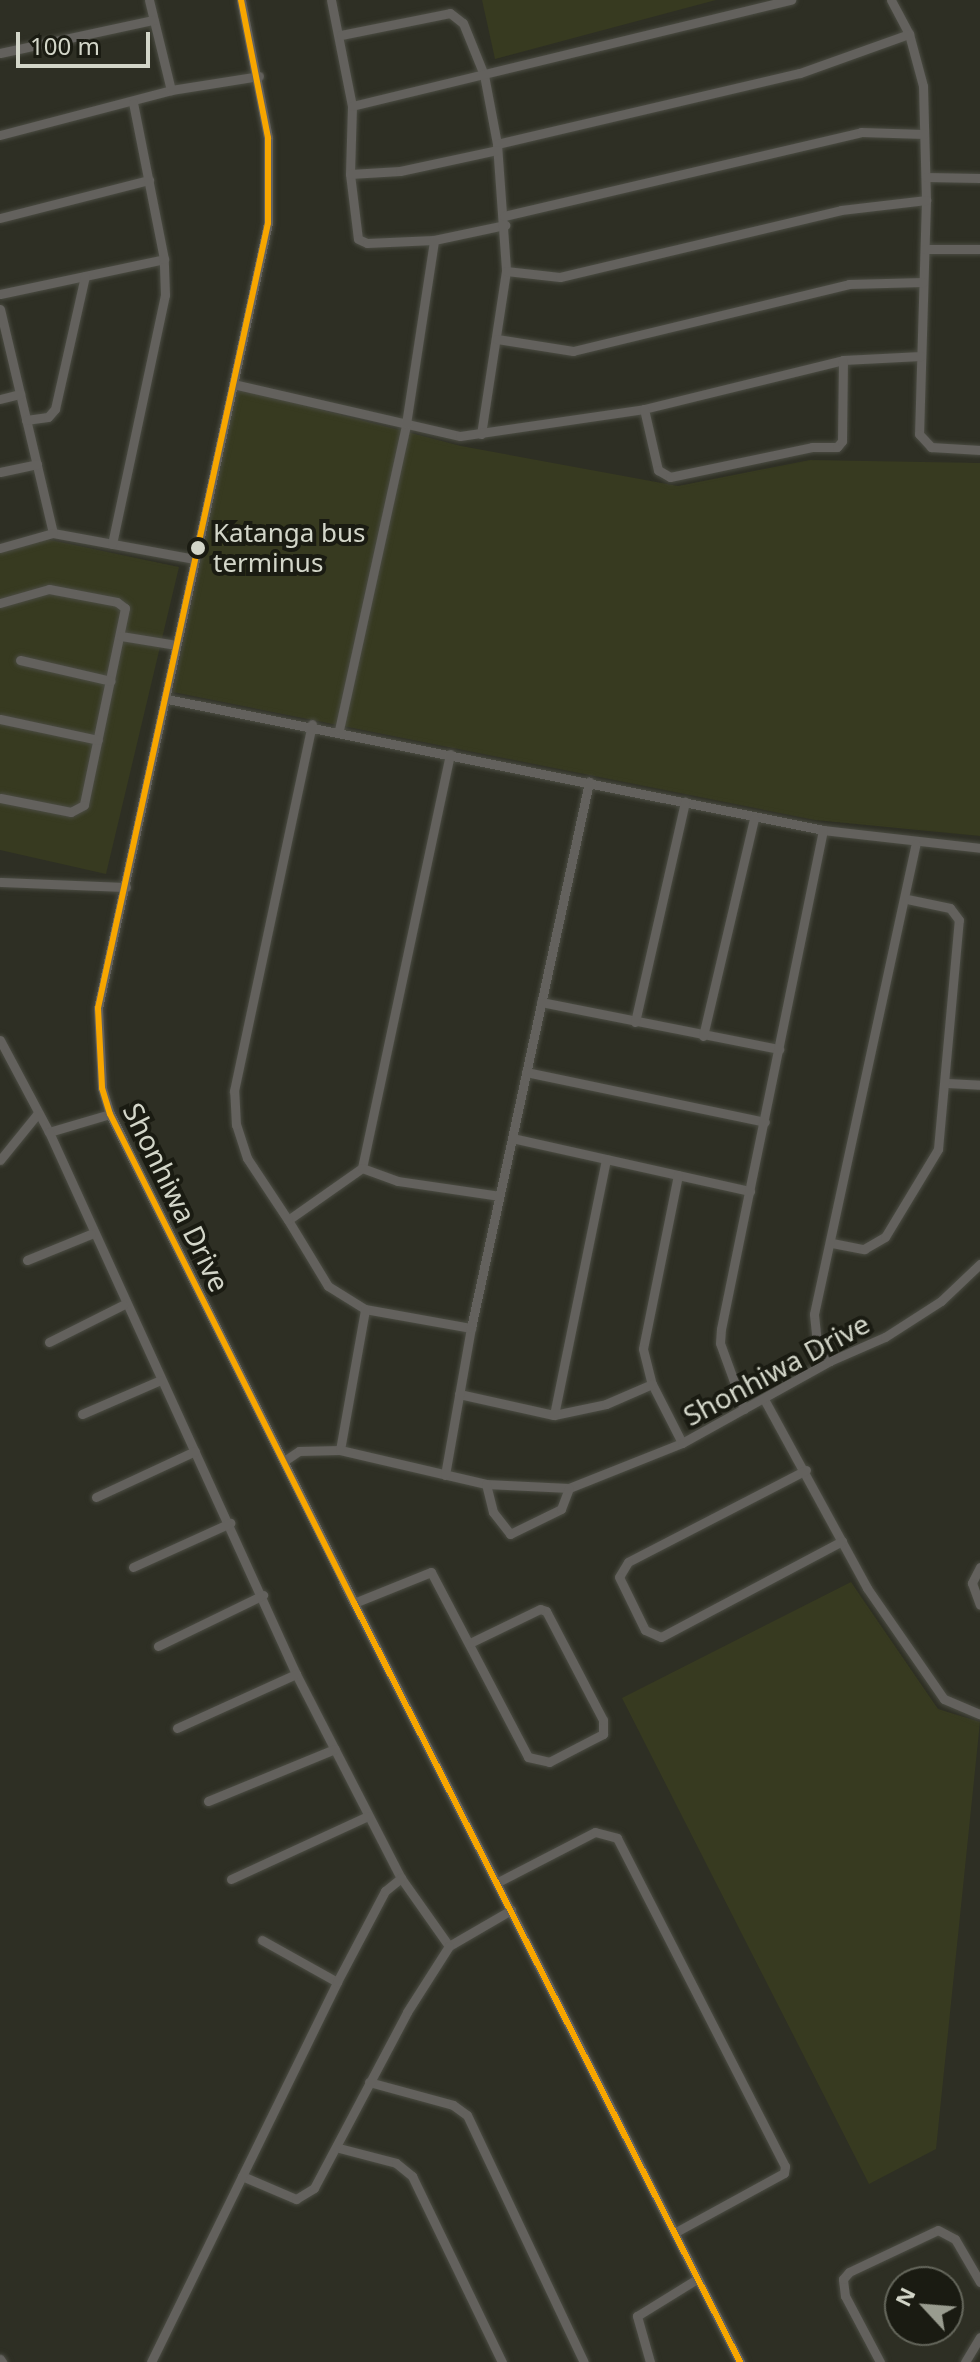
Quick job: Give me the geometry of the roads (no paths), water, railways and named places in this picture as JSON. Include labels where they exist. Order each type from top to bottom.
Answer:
[{"type":"street","points":[[149,0],[171,90]]},
{"type":"street","name":"Shonhiwa Drive","points":[[241,0],[259,76],[268,138],[268,223],[98,1008],[98,1063],[110,1114],[284,1461],[299,1451],[340,1450],[486,1484],[569,1488],[682,1443],[919,1316],[980,1264]]},
{"type":"street","points":[[331,0],[341,35],[352,106],[350,174],[358,239],[367,243],[434,240],[861,132],[924,134]]},
{"type":"street","points":[[352,106],[791,0]]},
{"type":"street","points":[[891,0],[909,34],[923,86],[926,177],[921,356],[923,441],[931,447],[980,450]]},
{"type":"street","points":[[341,35],[450,13],[463,23],[484,75],[497,147],[506,271],[481,434]]},
{"type":"street","points":[[0,53],[153,20]]},
{"type":"street","points":[[350,174],[400,171],[800,73],[909,34]]},
{"type":"street","points":[[0,135],[133,103],[171,90],[259,76]]},
{"type":"street","points":[[112,544],[160,324],[164,259],[133,103]]},
{"type":"street","points":[[926,177],[980,178]]},
{"type":"street","points":[[0,218],[149,180]]},
{"type":"street","points":[[506,271],[560,277],[841,210],[926,200]]},
{"type":"street","points":[[339,730],[406,424],[434,240]]},
{"type":"street","points":[[925,249],[980,249]]},
{"type":"street","points":[[0,294],[164,259]]},
{"type":"street","points":[[26,420],[48,417],[55,409],[85,276]]},
{"type":"street","points":[[497,339],[573,351],[849,284],[923,282]]},
{"type":"street","points":[[1,316],[53,533]]},
{"type":"street","points":[[233,384],[460,436],[644,409],[843,360],[921,356]]},
{"type":"street","points":[[644,409],[658,470],[670,477],[812,447],[837,447],[842,441],[843,360]]},
{"type":"street","points":[[0,399],[20,394]]},
{"type":"street","points":[[0,472],[37,464]]},
{"type":"street","points":[[0,548],[53,533],[195,559]]},
{"type":"street","points":[[0,603],[41,589],[117,602],[125,608],[98,740],[78,811],[0,798]]},
{"type":"street","points":[[121,636],[176,645]]},
{"type":"street","points":[[20,660],[111,681]]},
{"type":"street","points":[[167,699],[312,724],[754,818],[916,844],[980,848]]},
{"type":"street","points":[[0,719],[98,740]]},
{"type":"street","points":[[312,724],[234,1091],[236,1125],[247,1158],[328,1286],[365,1309],[471,1328]]},
{"type":"street","points":[[288,1220],[362,1168],[450,754]]},
{"type":"street","points":[[445,1475],[471,1328],[589,782]]},
{"type":"street","points":[[635,1022],[685,802]]},
{"type":"street","points":[[703,1036],[754,818]]},
{"type":"street","points":[[744,1409],[720,1343],[823,830]]},
{"type":"street","points":[[830,1361],[817,1343],[814,1314],[907,899],[916,844]]},
{"type":"street","points":[[0,882],[126,887]]},
{"type":"street","points":[[832,1243],[864,1249],[891,1229],[938,1149],[947,1083],[959,920],[950,908],[907,899]]},
{"type":"street","points":[[541,1002],[779,1049]]},
{"type":"street","points":[[0,1040],[49,1132],[123,1305],[230,1523],[296,1674],[401,1878],[449,1946]]},
{"type":"street","points":[[526,1072],[765,1122]]},
{"type":"street","points":[[947,1083],[980,1085]]},
{"type":"street","points":[[0,1160],[38,1113]]},
{"type":"street","points":[[49,1132],[110,1114]]},
{"type":"street","points":[[512,1138],[750,1191]]},
{"type":"street","points":[[554,1415],[606,1159]]},
{"type":"street","points":[[362,1168],[398,1181],[499,1196]]},
{"type":"street","points":[[678,1175],[643,1349],[652,1384],[682,1443]]},
{"type":"street","points":[[27,1260],[91,1234]]},
{"type":"street","points":[[49,1342],[123,1305]]},
{"type":"street","points":[[340,1450],[365,1309]]},
{"type":"street","points":[[82,1414],[161,1380]]},
{"type":"street","points":[[459,1394],[554,1415],[606,1404],[652,1384]]},
{"type":"street","points":[[764,1399],[806,1470],[867,1588],[944,1699],[980,1714]]},
{"type":"street","points":[[96,1497],[195,1451]]},
{"type":"street","points":[[284,1461],[740,2362]]},
{"type":"street","points":[[806,1470],[628,1562],[619,1577],[645,1630],[661,1637],[842,1541]]},
{"type":"street","points":[[486,1484],[493,1512],[510,1534],[561,1509],[569,1488]]},
{"type":"street","points":[[133,1567],[230,1523]]},
{"type":"street","points":[[980,1567],[972,1583],[980,1605]]},
{"type":"street","points":[[354,1603],[431,1572],[528,1757],[549,1762],[603,1734],[603,1720],[546,1611],[540,1609],[470,1643]]},
{"type":"street","points":[[158,1646],[263,1595]]},
{"type":"street","points":[[177,1728],[296,1674]]},
{"type":"street","points":[[208,1801],[335,1749]]},
{"type":"street","points":[[231,1879],[368,1816]]},
{"type":"street","points":[[498,1882],[595,1832],[617,1838],[785,2166],[784,2173],[674,2233]]},
{"type":"street","points":[[151,2362],[337,1982],[385,1891],[401,1878]]},
{"type":"street","points":[[242,2176],[296,2199],[306,2197],[339,2148],[369,2082],[449,1946],[511,1910]]},
{"type":"street","points":[[262,1940],[337,1982]]},
{"type":"street","points":[[369,2082],[453,2105],[467,2115],[584,2362]]},
{"type":"street","points":[[339,2148],[396,2163],[412,2176],[502,2362]]},
{"type":"street","points":[[880,2362],[845,2296],[843,2279],[849,2272],[938,2230],[955,2239],[976,2263],[980,2282]]},
{"type":"street","points":[[650,2362],[637,2316],[697,2279]]},
{"type":"street","points":[[965,2362],[980,2337]]},
{"type":"place","name":"Katanga bus terminus","points":[[198,548]]}]
